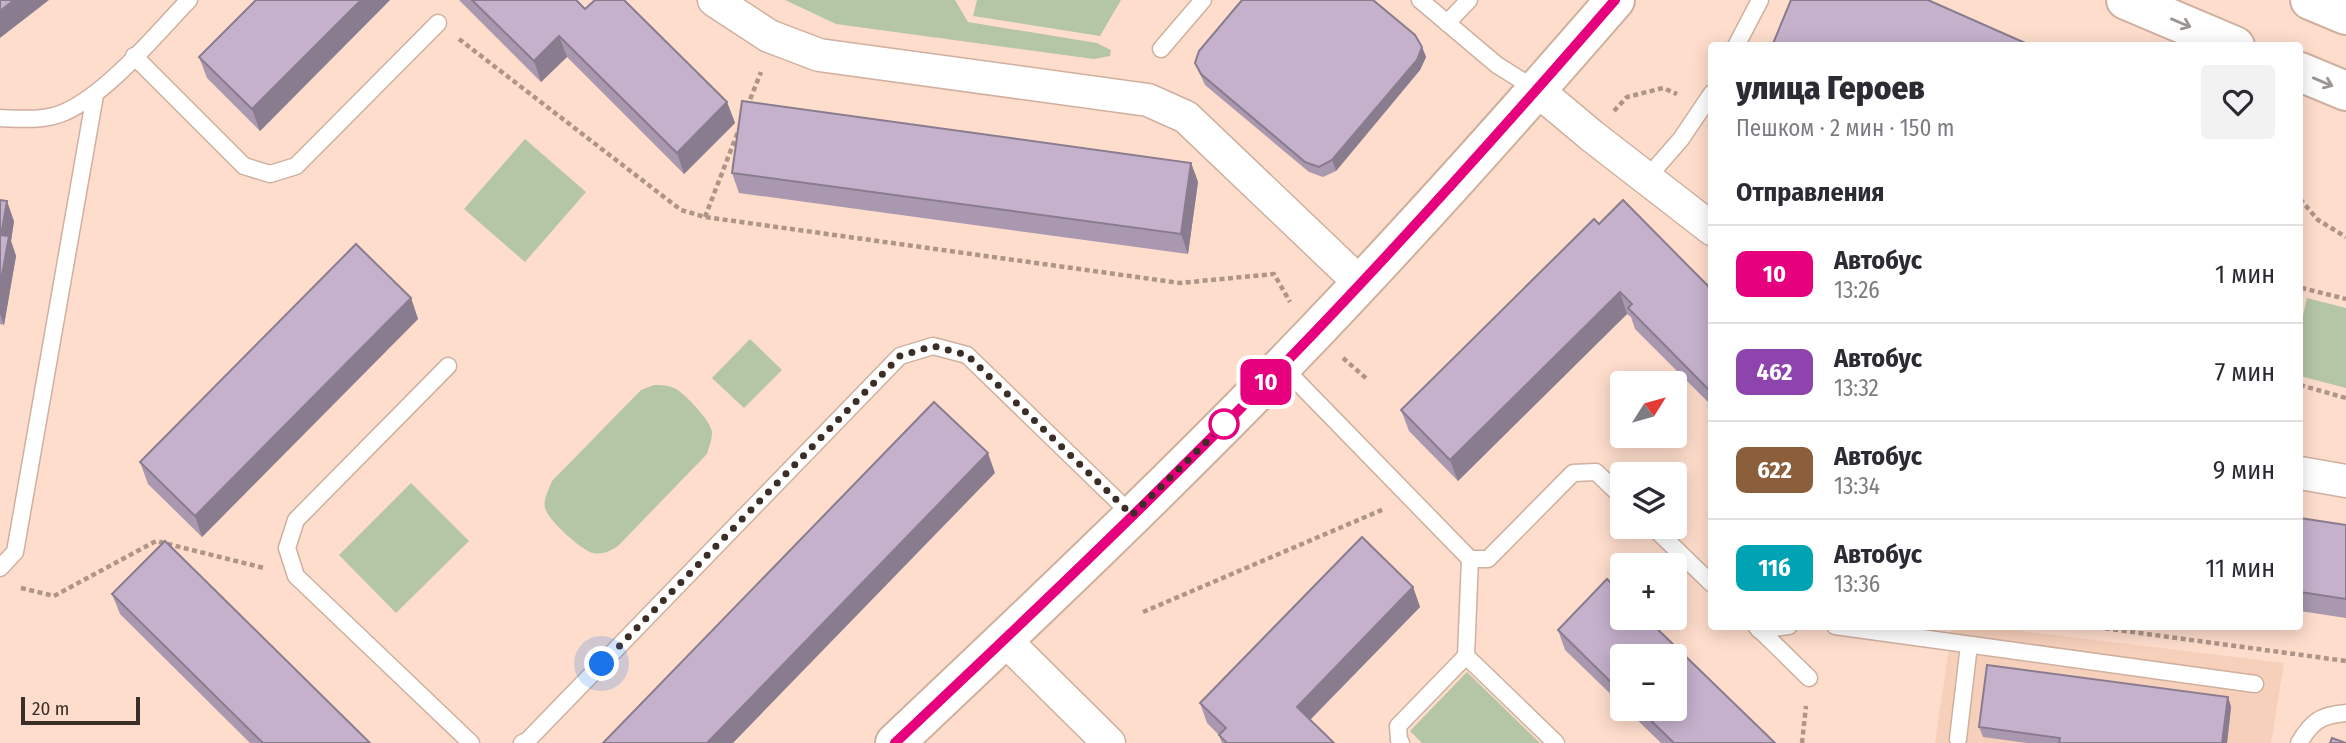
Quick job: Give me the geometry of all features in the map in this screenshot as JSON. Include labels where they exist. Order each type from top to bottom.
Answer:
[{"type":"street","points":[[714,0],[769,36],[819,55],[1148,100],[1186,117],[1360,283]]},
{"type":"street","points":[[895,743],[1005,640],[1282,366],[1537,90],[1615,0]]},
{"type":"street","points":[[2126,0],[2226,42]]},
{"type":"street","points":[[2310,0],[2346,15]]},
{"type":"street","points":[[2303,73],[2346,91]]},
{"type":"street","points":[[1537,90],[1708,226]]},
{"type":"street","points":[[2303,474],[2346,481]]},
{"type":"street","points":[[1005,640],[1109,743]]},
{"type":"lane","points":[[0,118],[25,120],[62,114],[95,95],[189,0]]},
{"type":"lane","points":[[1161,49],[1203,0]]},
{"type":"lane","points":[[1420,0],[1497,65],[1537,90]]},
{"type":"lane","points":[[1447,23],[1469,0]]},
{"type":"lane","points":[[1738,42],[1760,0]]},
{"type":"lane","points":[[134,56],[244,166],[270,174],[296,166],[438,23]]},
{"type":"lane","points":[[0,568],[15,552],[95,95]]},
{"type":"lane","points":[[1647,178],[1708,104]]},
{"type":"lane","points":[[522,743],[537,731],[900,356],[933,346],[967,355],[1132,515]]},
{"type":"lane","points":[[448,366],[296,520],[288,548],[296,576],[471,743]]},
{"type":"lane","points":[[1282,366],[1470,559],[1488,559],[1573,473],[1596,472],[1610,485]]},
{"type":"lane","points":[[1665,539],[1708,580]]},
{"type":"lane","points":[[1401,743],[1398,726],[1466,656],[1470,559]]},
{"type":"lane","points":[[1759,630],[1810,678]]},
{"type":"lane","points":[[1863,630],[2255,684]]},
{"type":"lane","points":[[1958,738],[1969,645]]},
{"type":"lane","points":[[1466,656],[1556,743]]},
{"type":"lane","points":[[2300,743],[2309,726],[2328,715],[2346,713]]},
{"type":"path","points":[[438,23],[681,210],[705,217],[1180,283],[1274,274],[1292,305]]},
{"type":"path","points":[[747,108],[761,72]]},
{"type":"path","points":[[1612,114],[1627,97],[1664,88],[1708,103]]},
{"type":"path","points":[[705,217],[742,121]]},
{"type":"path","points":[[2303,202],[2318,220],[2346,237]]},
{"type":"path","points":[[2303,288],[2346,299]]},
{"type":"path","points":[[1341,356],[1368,380]]},
{"type":"path","points":[[2303,386],[2346,398]]},
{"type":"path","points":[[1143,612],[1410,498]]},
{"type":"path","points":[[13,586],[54,596],[156,541],[296,576]]},
{"type":"path","points":[[2117,630],[2346,661]]},
{"type":"path","points":[[1802,743],[1810,678]]},
{"type":"shaded area","points":[[1952,630],[2014,630],[2284,663],[2271,743],[1935,743]]},
{"type":"green space","points":[[785,0],[955,0],[968,22],[1097,43],[1111,50],[1110,56],[1094,59],[836,24]]},
{"type":"green space","points":[[977,0],[1121,0],[1100,36],[973,16]]},
{"type":"green space","points":[[525,139],[586,192],[525,262],[464,209]]},
{"type":"green space","points":[[2307,298],[2346,308],[2346,388],[2303,377],[2303,315]]},
{"type":"green space","points":[[750,339],[782,370],[744,408],[712,378]]},
{"type":"green space","points":[[654,385],[676,389],[703,415],[712,432],[707,454],[618,546],[603,553],[593,553],[573,541],[552,520],[545,508],[547,494],[552,481],[641,390]]},
{"type":"green space","points":[[411,483],[469,541],[396,613],[339,555]]},
{"type":"green space","points":[[1467,672],[1540,743],[1422,743],[1410,731]]},
{"type":"building","points":[[0,0],[14,0],[0,11]]},
{"type":"building","points":[[256,0],[361,0],[252,109],[199,57]]},
{"type":"building","points":[[472,0],[576,0],[585,9],[595,0],[624,0],[727,102],[677,153],[559,36],[534,61]]},
{"type":"building","points":[[1242,0],[1373,0],[1415,35],[1422,47],[1417,60],[1332,160],[1319,167],[1305,162],[1201,74],[1195,63],[1199,51]]},
{"type":"building","points":[[1791,0],[1928,0],[2023,42],[1774,42]]},
{"type":"building","points":[[742,101],[1191,163],[1181,234],[732,173]]},
{"type":"building","points":[[0,200],[7,201],[1,235],[9,236],[0,286]]},
{"type":"building","points":[[1623,200],[1708,286],[1708,389],[1628,308],[1632,304],[1620,292],[1450,460],[1401,410],[1594,219],[1599,224]]},
{"type":"building","points":[[356,244],[411,298],[195,516],[140,462]]},
{"type":"building","points":[[934,402],[988,453],[707,743],[603,743]]},
{"type":"building","points":[[2303,518],[2346,525],[2346,599],[2303,592]]},
{"type":"building","points":[[1362,537],[1413,587],[1297,707],[1334,743],[1227,743],[1219,735],[1226,728],[1200,703]]},
{"type":"building","points":[[165,541],[370,743],[263,743],[112,594]]},
{"type":"building","points":[[1607,579],[1610,582],[1610,630],[1658,630],[1673,644],[1610,644],[1610,681],[1558,630]]},
{"type":"building","points":[[1687,658],[1775,743],[1674,743],[1651,721],[1687,721]]},
{"type":"building","points":[[1987,665],[2228,697],[2222,743],[2059,743],[2060,738],[1979,727]]},
{"type":"building","points":[[2332,738],[2346,743],[2330,743]]},
{"type":"bus line","name":"10","points":[[895,743],[1005,640],[1315,332],[1537,90],[1615,0]]},
{"type":"route","points":[[602,664],[900,356],[933,346],[967,355],[1132,515],[1230,419],[1224,424]]}]
